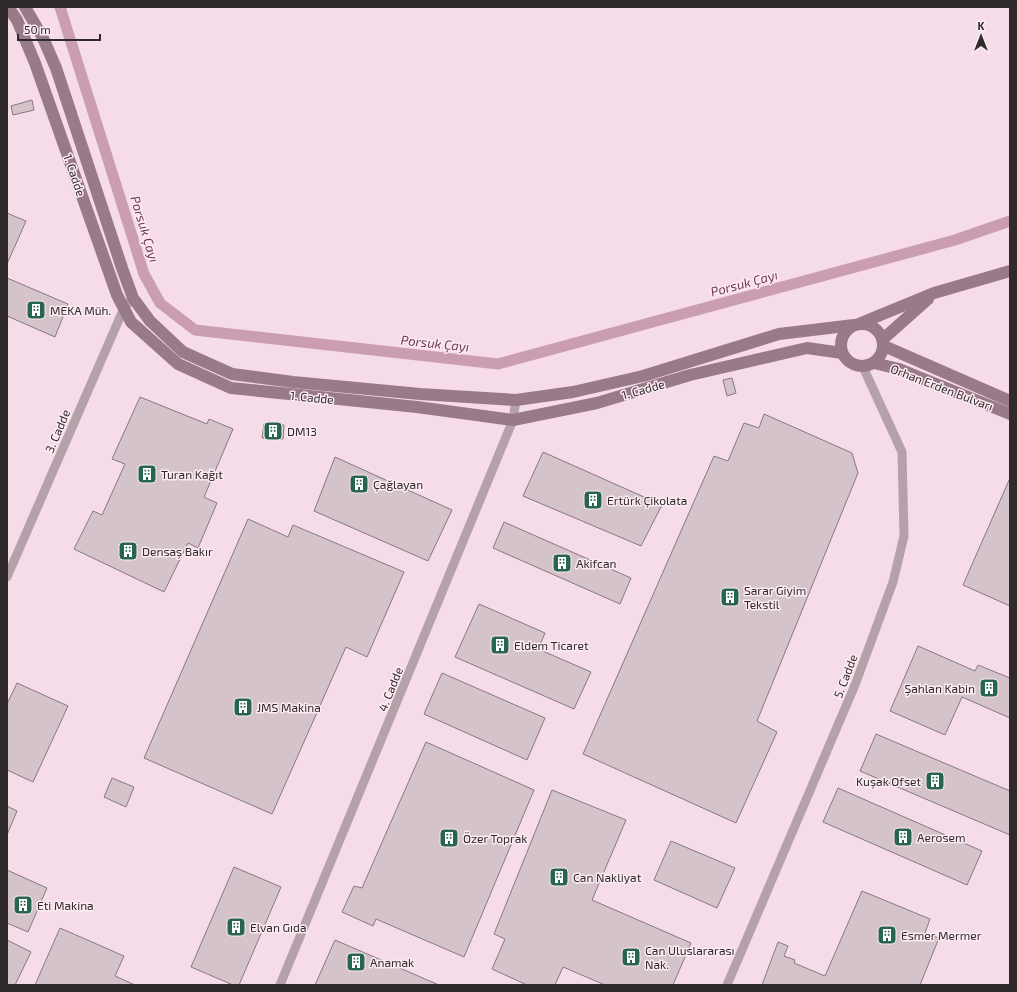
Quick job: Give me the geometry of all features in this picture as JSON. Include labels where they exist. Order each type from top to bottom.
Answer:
[{"type":"street","name":"1. Cadde","points":[[8,7],[17,20],[35,63],[117,295],[131,322],[178,364],[231,388],[417,407],[513,420],[597,403],[690,375],[808,348],[842,353]]},
{"type":"street","name":"1. Cadde","points":[[25,7],[43,38],[56,68],[119,261],[133,298],[150,321],[183,352],[232,374],[293,382],[420,394],[516,400],[573,392],[643,376],[779,334],[858,324]]},
{"type":"street","points":[[842,353],[841,340],[844,334],[858,324],[934,293],[1010,271]]},
{"type":"street","points":[[884,343],[934,293]]},
{"type":"street","name":"3. Cadde","points":[[7,577],[124,308],[133,298]]},
{"type":"street","name":"Orhan Erden Bulvarı","points":[[858,324],[875,328],[884,343],[1010,401]]},
{"type":"street","name":"Orhan Erden Bulvarı","points":[[868,365],[883,353],[884,343]]},
{"type":"street","name":"Orhan Erden Bulvarı","points":[[842,353],[850,363],[899,369],[1010,414]]},
{"type":"street","name":"5. Cadde","points":[[727,985],[855,685],[893,582],[904,536],[902,452],[868,365]]},
{"type":"street","name":"4. Cadde","points":[[280,985],[513,420],[516,400]]},
{"type":"shaded area","points":[[7,7],[1010,7],[1010,985],[7,985]]},
{"type":"building","points":[[32,100],[34,110],[13,115],[11,106]]},
{"type":"building","points":[[7,213],[26,221],[7,264]]},
{"type":"building","name":"MEKA Müh.","points":[[7,278],[68,304],[55,337],[7,316]]},
{"type":"building","points":[[732,378],[736,393],[727,396],[723,380]]},
{"type":"building","name":"Turan Kağıt","points":[[140,397],[207,424],[209,419],[233,429],[204,497],[217,503],[198,548],[188,543],[164,592],[74,549],[93,511],[102,515],[125,464],[112,459]]},
{"type":"building","name":"Sarar Giyim Tekstil","points":[[764,414],[852,453],[858,473],[757,721],[777,732],[736,823],[583,754],[714,456],[728,461],[744,423],[759,428]]},
{"type":"building","name":"DM13","points":[[264,424],[284,425],[283,439],[262,438]]},
{"type":"building","name":"Ertürk Çikolata","points":[[543,452],[662,505],[641,546],[523,496]]},
{"type":"building","name":"Çağlayan","points":[[335,457],[452,510],[428,561],[314,511]]},
{"type":"building","points":[[1010,478],[1010,606],[963,585]]},
{"type":"building","name":"JMS Makina","points":[[248,519],[288,537],[293,525],[404,572],[367,657],[346,647],[272,814],[144,758]]},
{"type":"building","name":"Akifcan","points":[[504,522],[631,578],[620,604],[493,548]]},
{"type":"building","name":"Eldem Ticaret","points":[[479,604],[545,633],[538,649],[591,672],[574,709],[455,657]]},
{"type":"building","points":[[918,646],[975,671],[978,665],[1010,678],[1010,718],[962,697],[945,735],[890,711]]},
{"type":"building","points":[[442,673],[545,718],[527,760],[424,714]]},
{"type":"building","points":[[17,683],[68,706],[33,782],[7,770],[7,704]]},
{"type":"building","name":"Kuşak Ofset","points":[[876,734],[1010,791],[1010,835],[860,771]]},
{"type":"building","name":"Özer Toprak","points":[[426,742],[534,790],[464,957],[376,919],[373,926],[342,912],[354,886],[362,888]]},
{"type":"building","points":[[112,778],[134,787],[126,807],[104,797]]},
{"type":"building","name":"Aerosem","points":[[838,788],[982,851],[967,885],[823,822]]},
{"type":"building","name":"Can Nakliyat","points":[[552,790],[626,820],[592,900],[691,943],[673,985],[605,985],[563,967],[555,985],[527,985],[492,969],[505,939],[494,934]]},
{"type":"building","points":[[7,806],[17,811],[7,835]]},
{"type":"building","name":"Can Nakliyat","points":[[671,841],[735,868],[717,908],[654,880]]},
{"type":"building","name":"Elvan Gıda","points":[[234,867],[281,887],[239,985],[233,985],[191,967]]},
{"type":"building","name":"Eti Makina","points":[[7,870],[47,888],[28,932],[7,923]]},
{"type":"building","name":"Esmer Mermer","points":[[862,891],[930,919],[925,933],[939,938],[920,985],[762,985],[778,942],[788,946],[784,956],[795,960],[794,963],[825,976]]},
{"type":"building","points":[[60,928],[124,956],[115,976],[135,985],[35,985]]},
{"type":"building","points":[[7,940],[31,952],[15,985],[7,985]]},
{"type":"building","name":"Anamak","points":[[335,940],[439,985],[315,985]]},
{"type":"waterway","name":"Porsuk Çayı","points":[[60,7],[144,274],[160,303],[195,330],[498,364],[955,240],[1010,221]]},
{"type":"place","name":"MEKA Müh.","points":[[36,310]]},
{"type":"place","name":"DM13","points":[[273,431]]},
{"type":"place","name":"Turan Kağıt","points":[[147,474]]},
{"type":"place","name":"Çağlayan","points":[[359,484]]},
{"type":"place","name":"Ertürk Çikolata","points":[[593,500]]},
{"type":"place","name":"Densaş Bakır","points":[[128,551]]},
{"type":"place","name":"Akifcan","points":[[562,563]]},
{"type":"place","name":"Sarar Giyim Tekstil","points":[[730,597]]},
{"type":"place","name":"Eldem Ticaret","points":[[500,645]]},
{"type":"place","name":"Şahlan Kabin","points":[[989,688]]},
{"type":"place","name":"JMS Makina","points":[[243,707]]},
{"type":"place","name":"Kuşak Ofset","points":[[935,781]]},
{"type":"place","name":"Aerosem","points":[[903,837]]},
{"type":"place","name":"Özer Toprak","points":[[449,838]]},
{"type":"place","name":"Can Nakliyat","points":[[559,877]]},
{"type":"place","name":"Eti Makina","points":[[23,905]]},
{"type":"place","name":"Elvan Gıda","points":[[236,927]]},
{"type":"place","name":"Esmer Mermer","points":[[887,935]]},
{"type":"place","name":"Can Uluslararası Nak.","points":[[631,957]]},
{"type":"place","name":"Anamak","points":[[356,962]]}]
